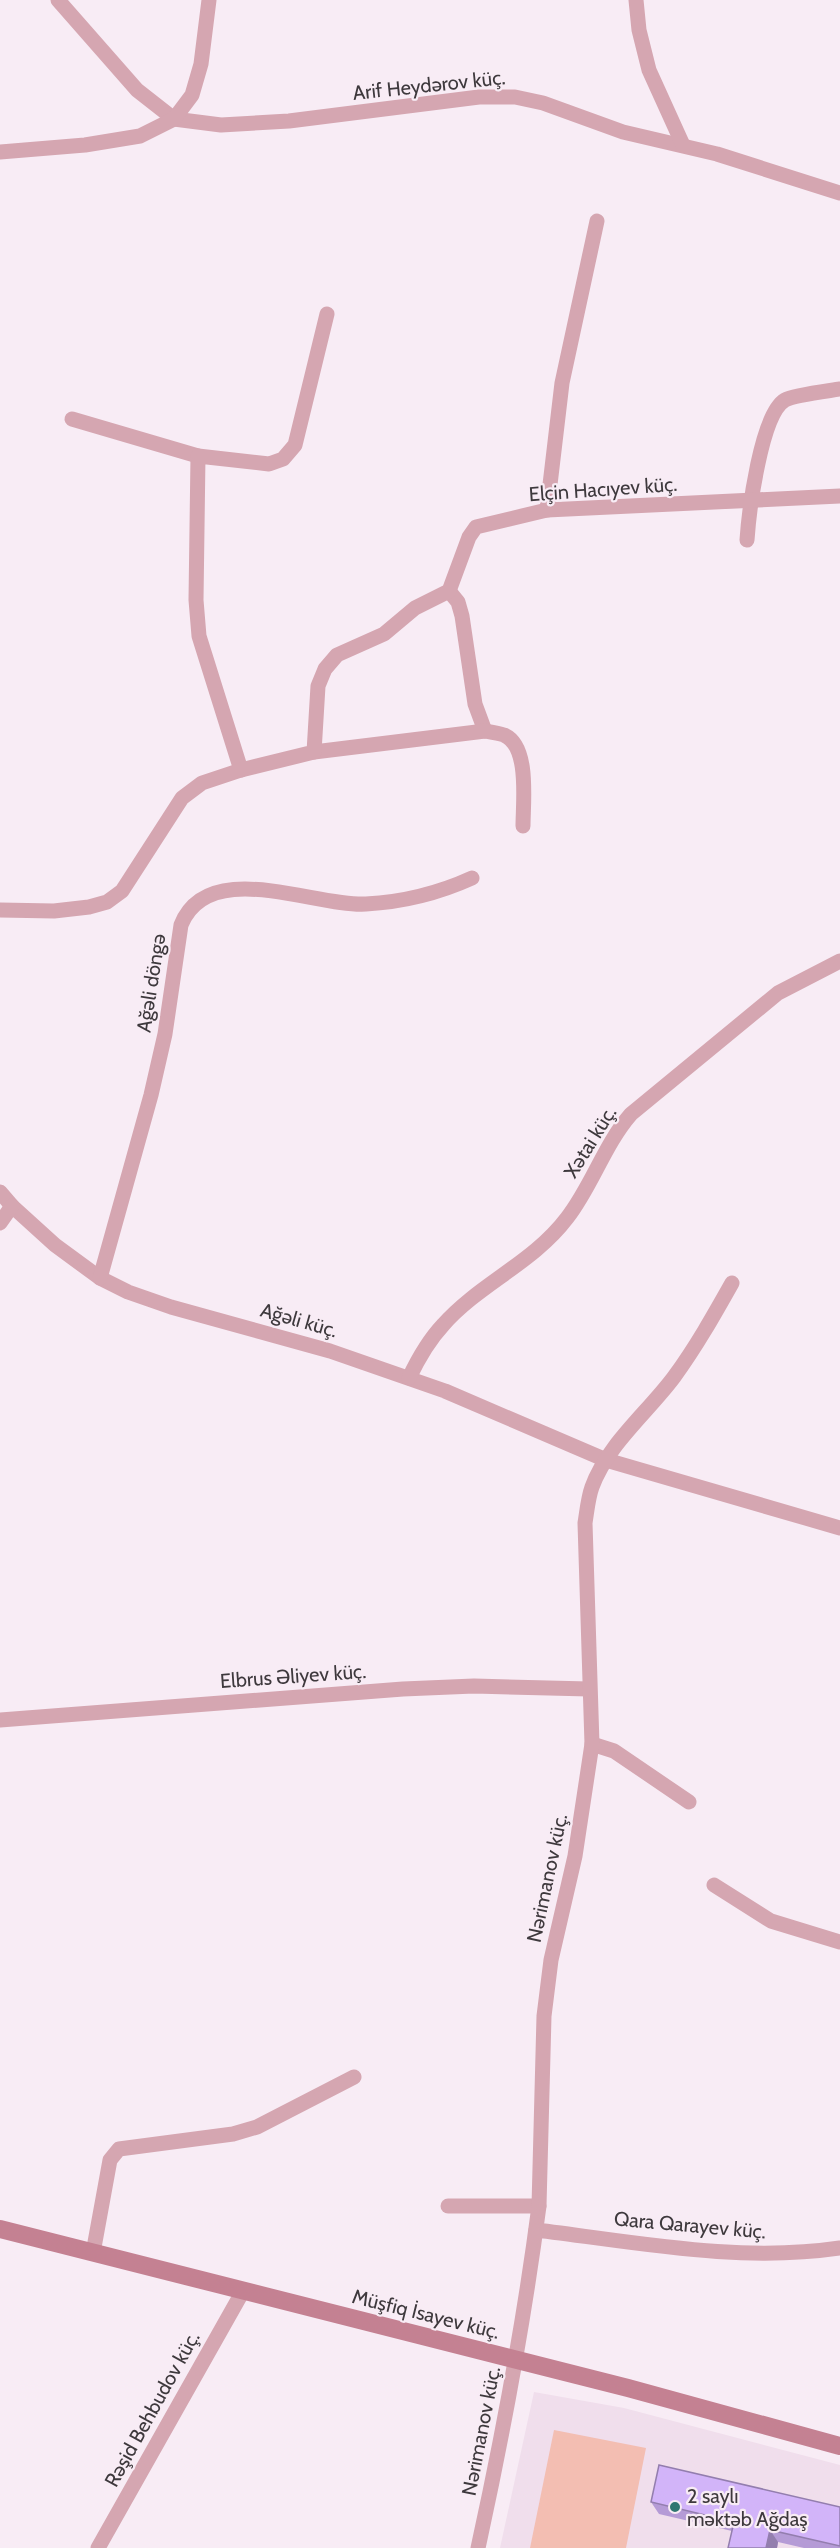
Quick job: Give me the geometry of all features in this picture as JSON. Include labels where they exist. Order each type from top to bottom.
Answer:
[{"type":"street","points":[[58,0],[137,90],[174,119]]},
{"type":"street","points":[[0,152],[85,145],[140,136],[174,119],[192,94],[198,74],[209,0]]},
{"type":"street","points":[[636,0],[649,70],[683,146]]},
{"type":"street","name":"Arif Heydərov küç.","points":[[174,119],[221,125],[289,121],[479,97],[515,97],[543,103],[623,132],[683,146],[840,193]]},
{"type":"street","points":[[547,510],[562,383],[597,221]]},
{"type":"street","points":[[72,419],[198,456],[269,464],[283,459],[295,445],[327,314]]},
{"type":"street","points":[[747,540],[750,501],[771,414],[786,399],[840,389]]},
{"type":"street","points":[[198,456],[196,600],[199,636],[241,770]]},
{"type":"street","name":"Elçin Hacıyev küç.","points":[[449,591],[469,537],[476,527],[547,510],[840,496]]},
{"type":"street","points":[[314,752],[318,686],[325,669],[337,655],[384,634],[415,608],[449,591],[458,602],[462,616],[476,704],[485,731]]},
{"type":"street","points":[[0,910],[54,911],[89,907],[107,902],[122,891],[182,798],[202,783],[241,770],[314,752],[485,731],[505,735],[515,744],[522,759],[523,826]]},
{"type":"street","name":"Ağəli döngə","points":[[100,1278],[151,1095],[165,1034],[181,926],[185,915],[200,899],[218,892],[253,889],[298,894],[334,902],[364,904],[397,901],[448,889],[472,878]]},
{"type":"street","name":"Xətai küç.","points":[[409,1378],[424,1348],[444,1323],[468,1301],[544,1244],[567,1218],[618,1129],[631,1114],[778,993],[840,961]]},
{"type":"street","name":"Ağəli küç.","points":[[0,1192],[55,1245],[100,1278],[128,1292],[171,1307],[285,1337],[409,1378],[445,1391],[606,1460]]},
{"type":"street","points":[[0,1224],[12,1206]]},
{"type":"street","name":"Nərimanov küç.","points":[[478,2548],[517,2361],[536,2230],[539,2206],[544,2016],[551,1960],[575,1856],[592,1744],[585,1523],[592,1486],[606,1460],[673,1378],[705,1330],[732,1283]]},
{"type":"street","points":[[606,1460],[840,1528]]},
{"type":"street","name":"Elbrus Əliyev küç.","points":[[0,1720],[403,1689],[474,1686],[589,1689]]},
{"type":"street","points":[[592,1744],[614,1751],[690,1802]]},
{"type":"street","points":[[714,1885],[771,1921],[840,1942]]},
{"type":"street","points":[[93,2253],[110,2160],[119,2149],[233,2134],[257,2127],[354,2077]]},
{"type":"street","points":[[448,2206],[539,2206]]},
{"type":"street","name":"Müşfiq İsayev küç.","points":[[0,2229],[639,2391],[840,2446]]},
{"type":"street","name":"Qara Qarayev küç.","points":[[536,2230],[754,2253],[803,2253],[840,2248]]},
{"type":"street","name":"Rəşid Behbudov küç.","points":[[98,2548],[243,2291]]},
{"type":"shaded area","name":"2 saylı məktəb Ağdaş","points":[[534,2392],[624,2408],[840,2465],[840,2548],[500,2548]]},
{"type":"shaded area","points":[[554,2430],[646,2448],[626,2548],[530,2548]]},
{"type":"building","points":[[659,2465],[840,2507],[840,2546],[770,2530],[766,2548],[728,2548],[734,2522],[651,2502]]},
{"type":"place","name":"2 saylı məktəb Ağdaş","points":[[675,2507]]}]
